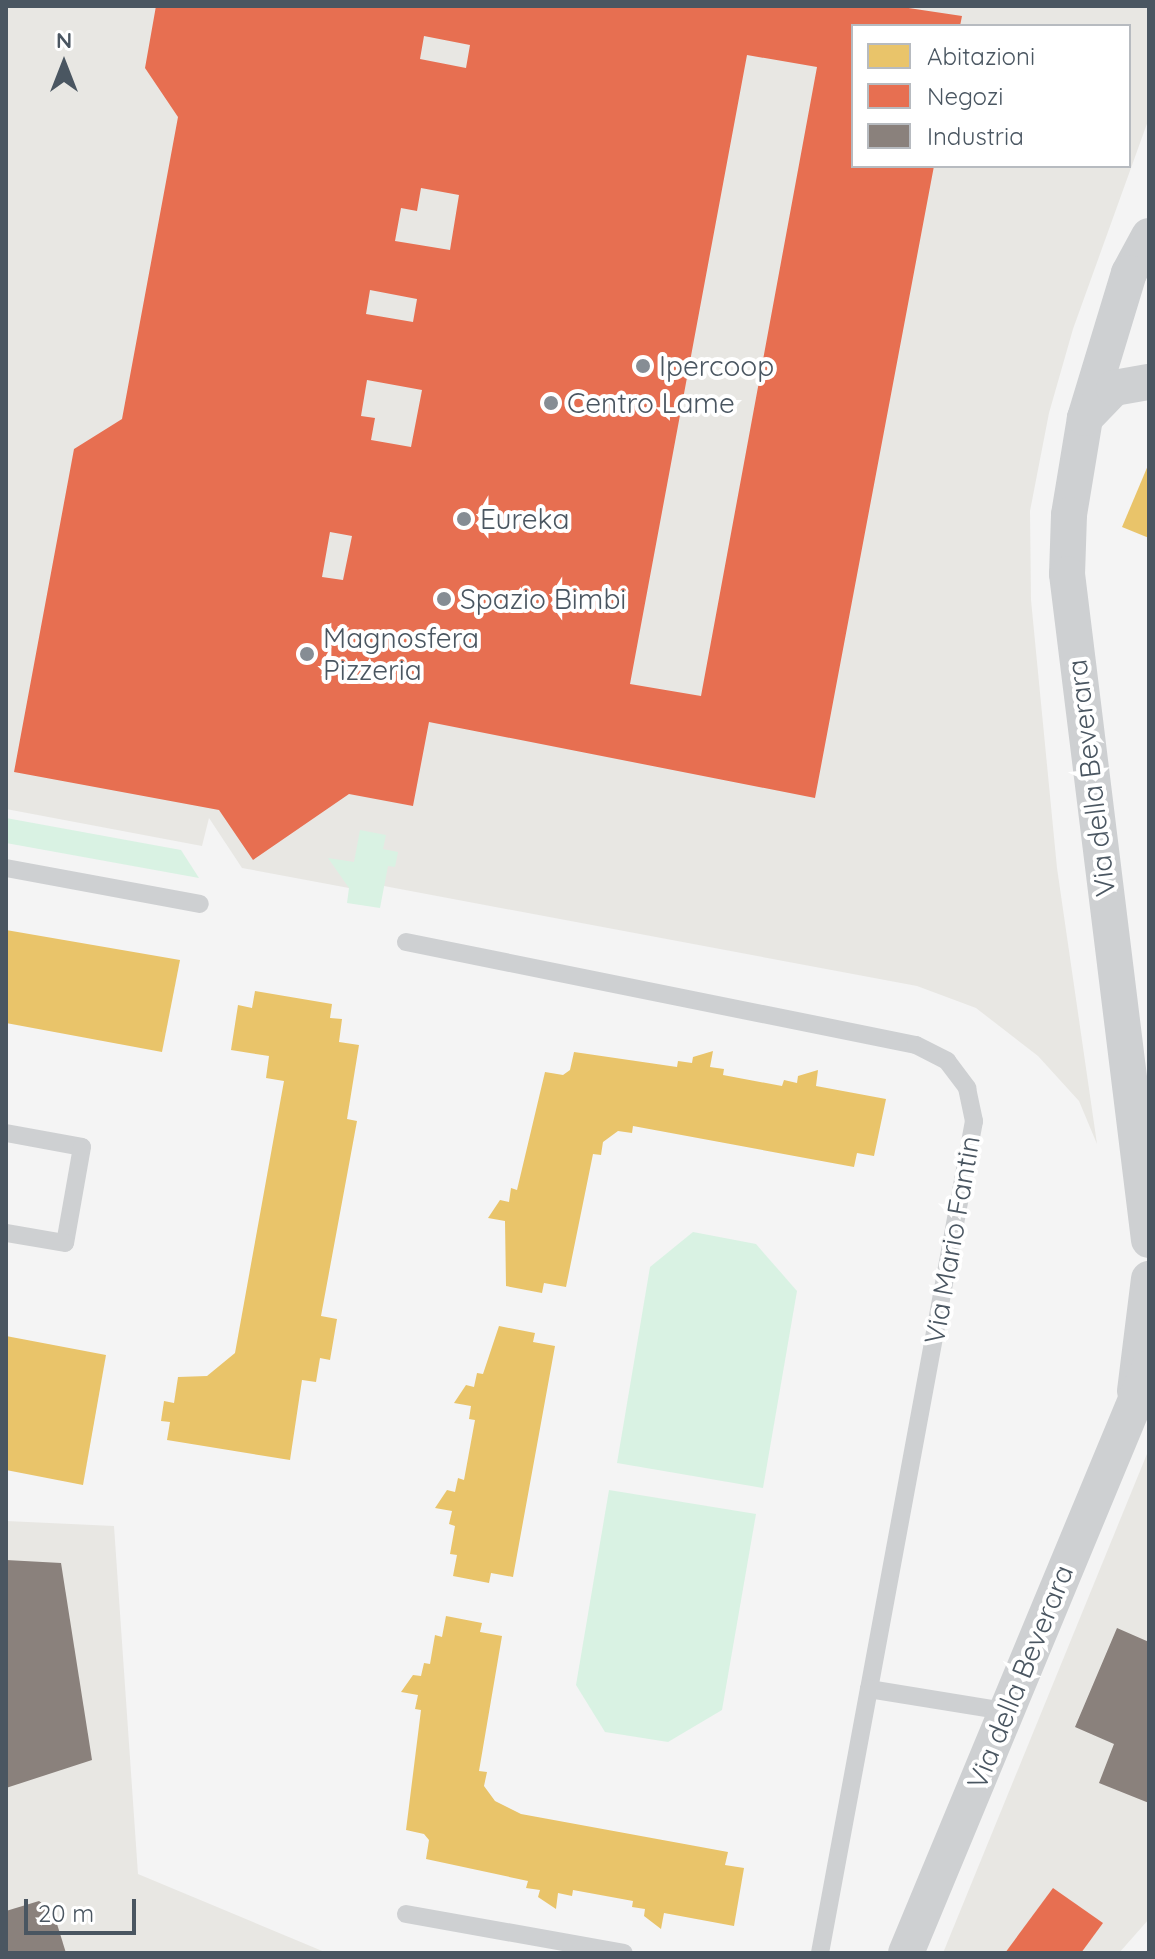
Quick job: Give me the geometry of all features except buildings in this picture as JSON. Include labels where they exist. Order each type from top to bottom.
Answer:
[{"type":"street","name":"Via della Beverara","points":[[1149,236],[1129,273],[1085,418],[1069,515],[1067,574],[1144,1145],[1149,1240]]},
{"type":"street","points":[[1085,418],[1114,388],[1149,382]]},
{"type":"street","name":"Via della Beverara","points":[[1133,1401],[1149,1279]]},
{"type":"street","name":"Via della Beverara","points":[[906,1953],[1149,1368]]},
{"type":"lane","points":[[6,868],[200,904]]},
{"type":"lane","name":"Via Mario Fantin","points":[[406,942],[916,1045],[947,1061],[967,1088],[974,1121],[820,1953]]},
{"type":"lane","points":[[6,1133],[82,1147],[65,1243],[6,1233]]},
{"type":"lane","points":[[869,1689],[1005,1711]]},
{"type":"lane","points":[[406,1914],[624,1953]]},
{"type":"shaded area","points":[[6,6],[1149,6],[1149,118],[1131,168],[1131,24],[851,24],[851,168],[1131,168],[1073,329],[1049,413],[1030,511],[1031,600],[1057,868],[1097,1144],[1079,1101],[1038,1056],[976,1008],[917,986],[384,886],[349,888],[242,868],[209,818],[202,846],[6,809]]},
{"type":"shaded area","points":[[1149,1449],[1149,1919],[1119,1953],[943,1953]]},
{"type":"shaded area","points":[[6,1521],[114,1526],[138,1874],[327,1953],[6,1953]]},
{"type":"green space","points":[[6,818],[181,850],[199,878],[6,843]]},
{"type":"green space","points":[[360,830],[386,835],[383,849],[398,852],[395,867],[388,866],[380,908],[347,903],[349,888],[328,858],[354,862]]},
{"type":"green space","points":[[693,1232],[756,1244],[797,1291],[763,1488],[617,1463],[650,1267]]},
{"type":"green space","points":[[609,1490],[756,1514],[722,1710],[668,1742],[605,1732],[576,1685]]},
{"type":"place","name":"Ipercoop","points":[[643,366]]},
{"type":"place","name":"Centro Lame","points":[[551,403]]},
{"type":"place","name":"Eureka","points":[[464,519]]},
{"type":"place","name":"Spazio Bimbi","points":[[444,599]]},
{"type":"place","name":"Magnosfera Pizzeria","points":[[307,654]]}]
